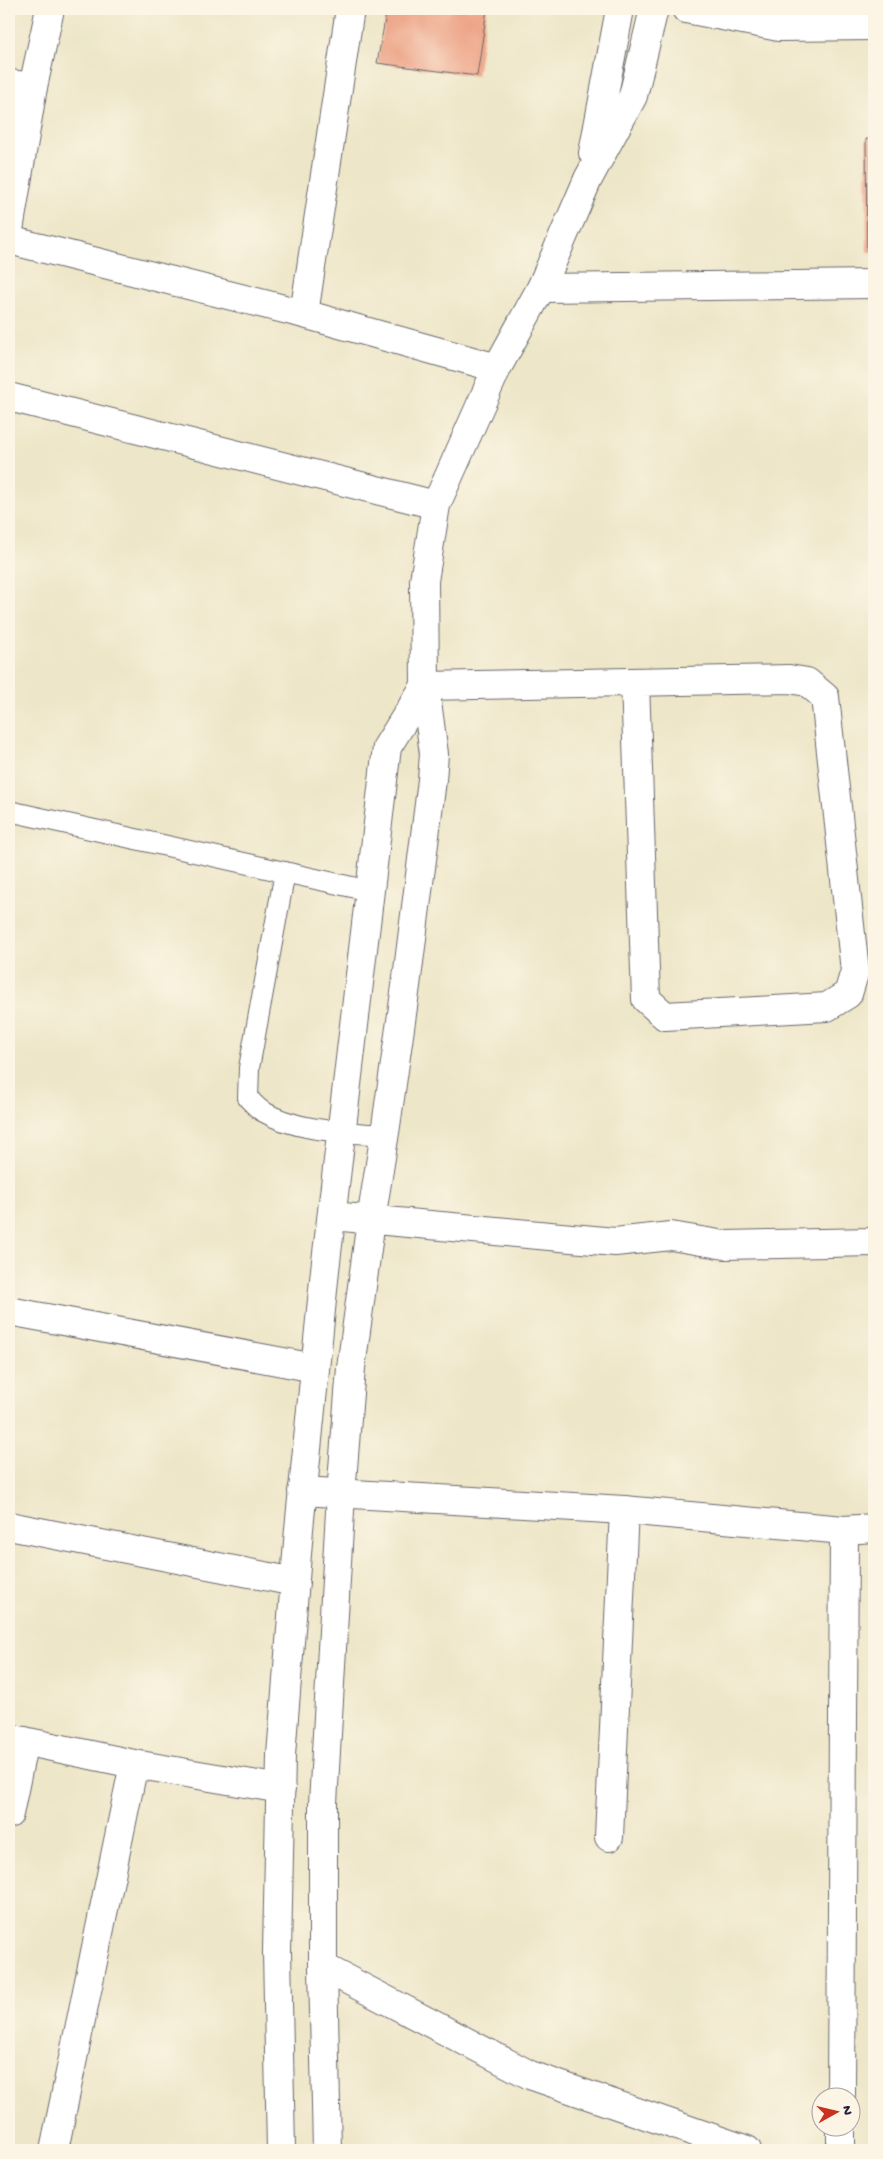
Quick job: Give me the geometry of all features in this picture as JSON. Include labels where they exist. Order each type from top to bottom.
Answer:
[{"type":"street","points":[[9,230],[21,85],[50,9]]},
{"type":"street","points":[[304,314],[350,9]]},
{"type":"street","points":[[588,179],[620,9]]},
{"type":"street","points":[[327,2150],[323,1967],[323,1803],[340,1494],[351,1368],[370,1220],[385,1134],[432,780],[434,754],[425,686],[424,581],[436,505],[497,368],[541,288],[588,179],[632,96],[654,9]]},
{"type":"street","points":[[686,9],[780,27],[874,26]]},
{"type":"street","points":[[9,240],[304,314],[497,368]]},
{"type":"street","points":[[541,288],[874,284]]},
{"type":"street","points":[[9,397],[436,505]]},
{"type":"street","points":[[425,686],[789,679],[807,682],[825,697],[855,971],[848,994],[827,1007],[665,1016],[646,999],[634,682]]},
{"type":"street","points":[[281,2150],[277,1952],[281,1755],[302,1491],[387,747],[425,686]]},
{"type":"street","points":[[332,1216],[614,1242],[671,1236],[725,1246],[874,1242]]},
{"type":"street","points":[[9,1311],[315,1368]]},
{"type":"street","points":[[302,1491],[624,1510],[844,1530],[874,1528]]},
{"type":"street","points":[[610,1837],[624,1510]]},
{"type":"street","points":[[9,1526],[295,1582]]},
{"type":"street","points":[[841,2086],[844,1530]]},
{"type":"street","points":[[9,1814],[16,1740],[134,1764],[281,1789]]},
{"type":"street","points":[[54,2150],[134,1764]]},
{"type":"street","points":[[323,1967],[530,2075],[747,2150]]},
{"type":"street","points":[[841,2136],[841,2150]]},
{"type":"lane","points":[[9,811],[370,891]]},
{"type":"lane","points":[[285,872],[250,1068],[248,1098],[261,1111],[297,1125],[342,1132],[385,1134]]},
{"type":"building","points":[[387,9],[487,9],[477,76],[377,63]]},
{"type":"building","points":[[866,139],[874,139],[874,252],[867,252]]}]
